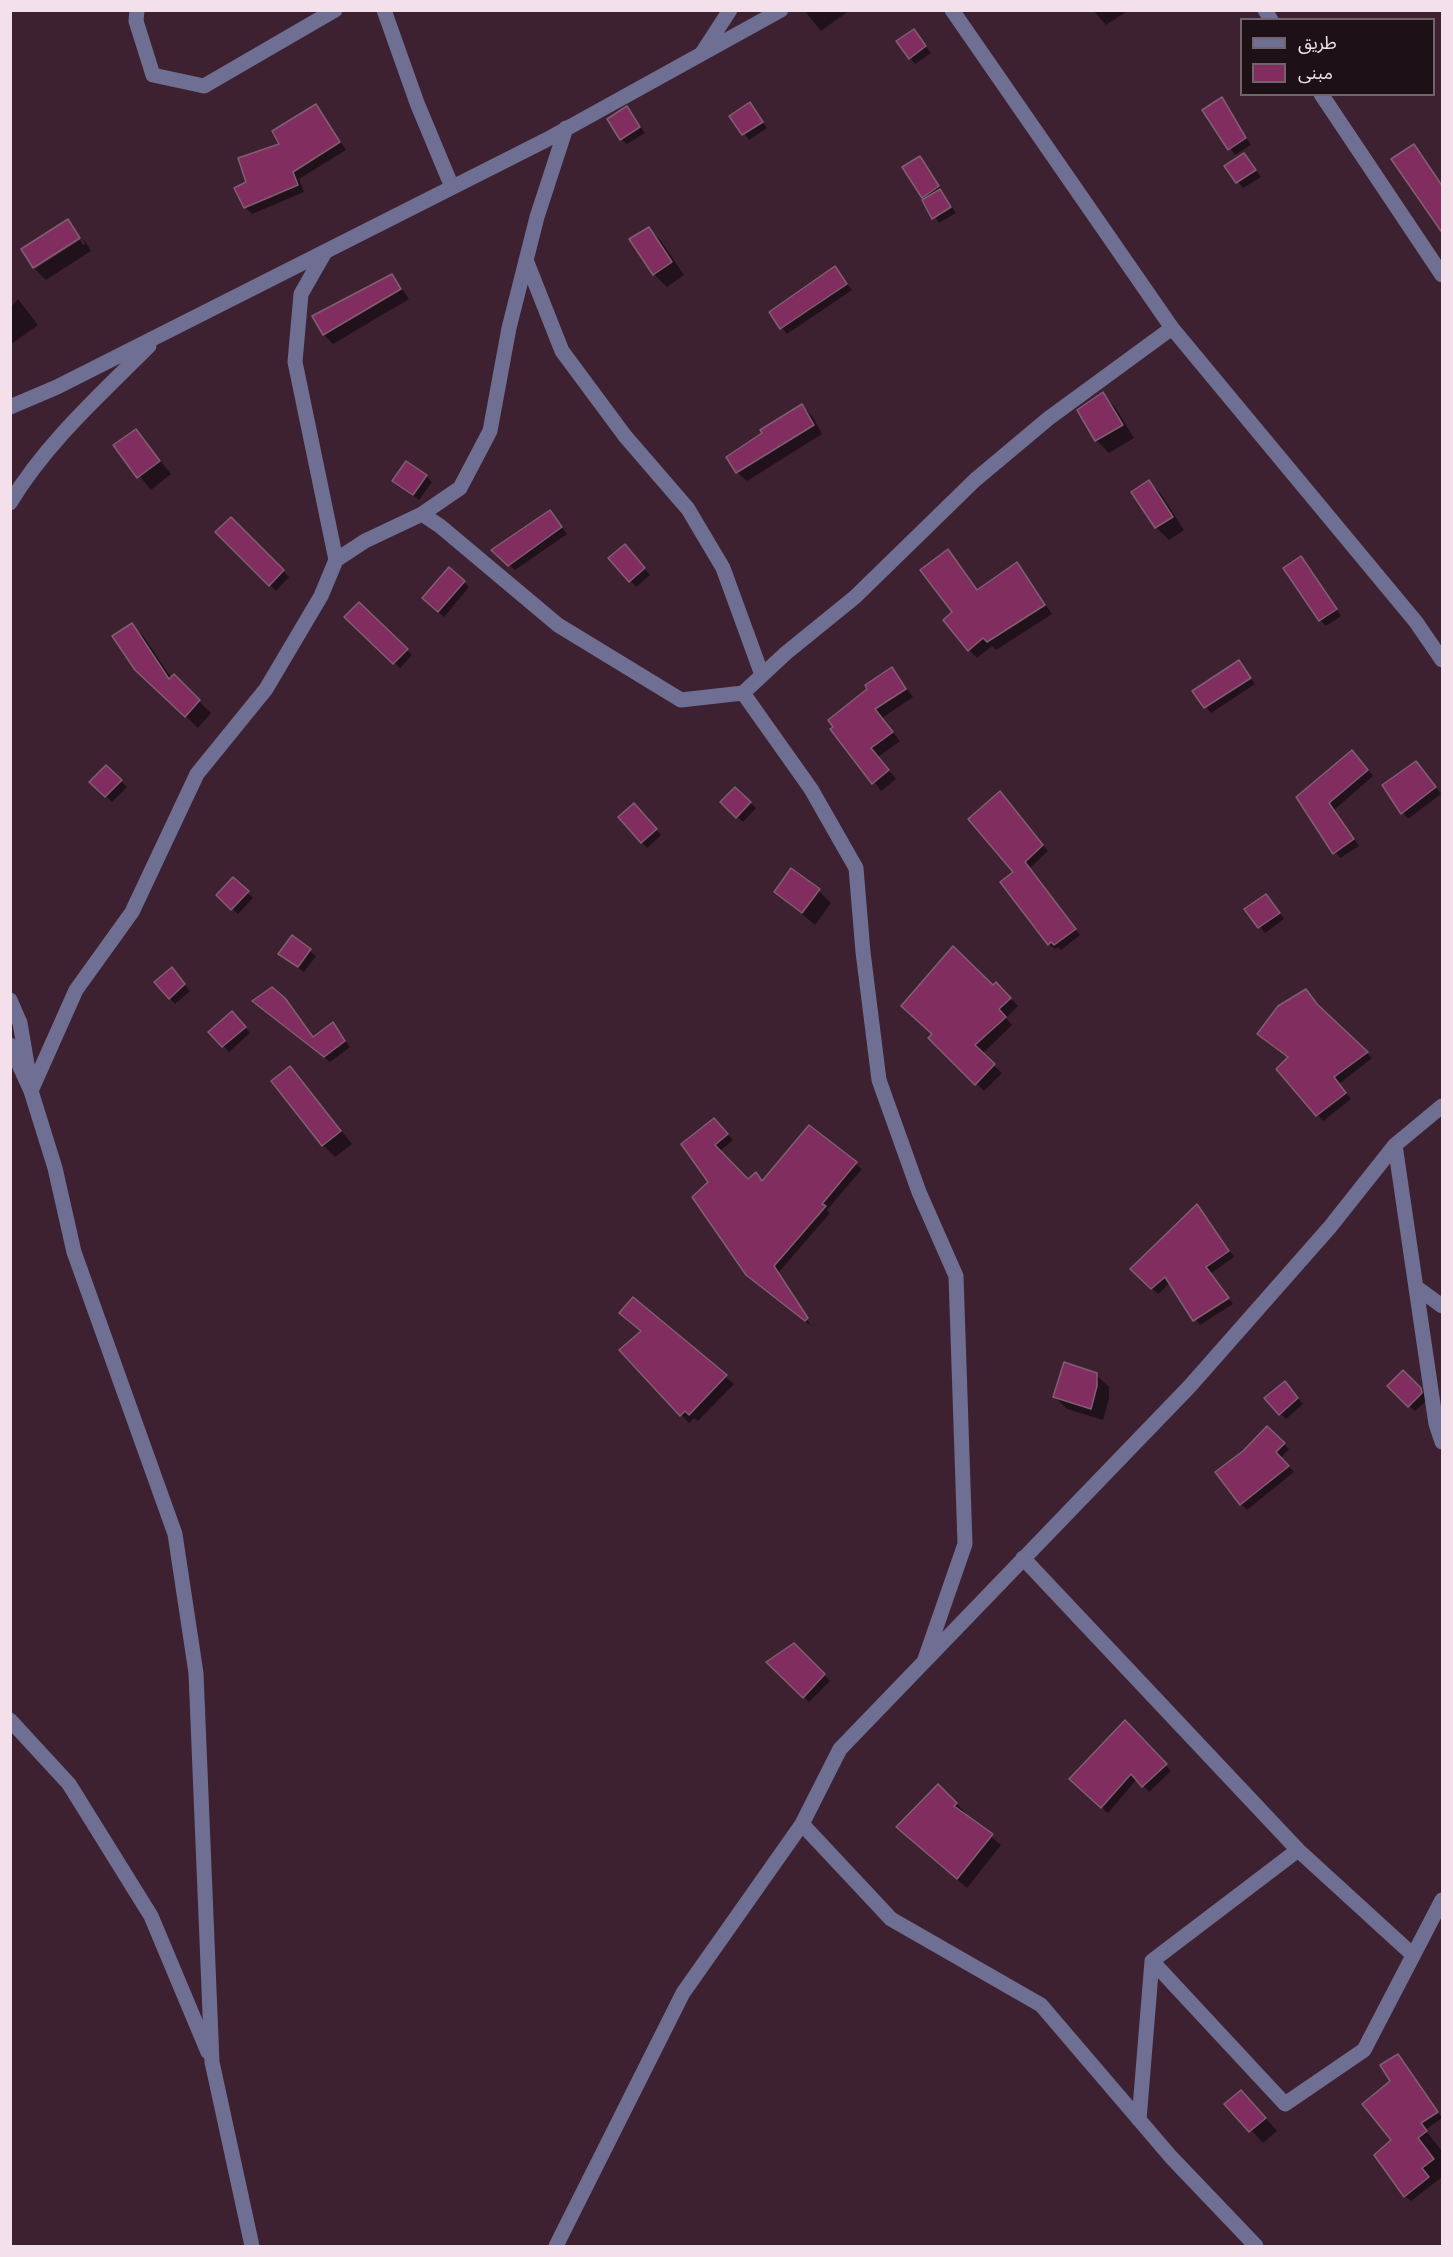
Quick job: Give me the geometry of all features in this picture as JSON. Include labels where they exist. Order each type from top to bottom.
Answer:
[{"type":"street","points":[[137,10],[136,21],[153,75],[204,86],[335,10]]},
{"type":"street","points":[[384,10],[417,104],[452,187]]},
{"type":"street","points":[[701,54],[730,10]]},
{"type":"street","points":[[10,407],[57,387],[452,187],[566,128],[781,10]]},
{"type":"street","points":[[952,10],[1172,327],[1416,622],[1443,660]]},
{"type":"street","points":[[1322,96],[1443,275]]},
{"type":"street","points":[[31,1091],[76,990],[132,912],[197,774],[266,689],[321,596],[336,560],[365,541],[422,514],[460,488],[490,431],[509,328],[526,260],[566,128]]},
{"type":"street","points":[[325,252],[301,294],[295,362],[336,560]]},
{"type":"street","points":[[526,260],[562,351],[625,436],[687,509],[723,568],[762,675]]},
{"type":"street","points":[[422,514],[440,526],[558,625],[681,700],[743,693],[855,597],[975,480],[1049,418],[1172,327]]},
{"type":"street","points":[[10,503],[22,483],[75,419],[160,335]]},
{"type":"street","points":[[743,693],[811,789],[856,868],[863,952],[879,1080],[919,1192],[956,1276],[965,1544],[924,1662]]},
{"type":"street","points":[[10,1000],[20,1023],[31,1091]]},
{"type":"street","points":[[10,1045],[31,1091],[55,1168],[74,1252],[175,1533],[196,1673],[212,2062],[252,2247]]},
{"type":"street","points":[[556,2247],[683,1993],[802,1824],[840,1749],[1190,1386],[1330,1227],[1395,1145],[1443,1106]]},
{"type":"street","points":[[1395,1145],[1436,1424],[1443,1442]]},
{"type":"street","points":[[1416,1287],[1443,1306]]},
{"type":"street","points":[[1023,1558],[1298,1850],[1413,1955]]},
{"type":"street","points":[[10,1720],[69,1784],[151,1916],[212,2062]]},
{"type":"street","points":[[802,1824],[891,1919],[1041,2005],[1139,2120],[1256,2247]]},
{"type":"street","points":[[1139,2120],[1152,1960],[1298,1850]]},
{"type":"street","points":[[1152,1960],[1285,2104],[1364,2050],[1443,1900]]},
{"type":"building","points":[[914,29],[926,46],[909,59],[896,41]]},
{"type":"building","points":[[1222,97],[1246,138],[1228,150],[1202,110]]},
{"type":"building","points":[[750,102],[763,122],[742,135],[729,116]]},
{"type":"building","points":[[316,104],[340,142],[293,172],[298,185],[244,208],[234,188],[246,182],[238,158],[279,144],[272,131]]},
{"type":"building","points":[[627,106],[640,127],[620,140],[607,119]]},
{"type":"building","points":[[1414,144],[1443,187],[1443,234],[1391,159]]},
{"type":"building","points":[[1244,153],[1256,170],[1236,183],[1224,166]]},
{"type":"building","points":[[920,156],[939,186],[922,198],[902,167]]},
{"type":"building","points":[[940,189],[951,207],[932,219],[922,200]]},
{"type":"building","points":[[68,219],[80,238],[33,268],[21,249]]},
{"type":"building","points":[[649,227],[672,262],[653,275],[629,239]]},
{"type":"building","points":[[835,266],[847,284],[780,329],[769,312]]},
{"type":"building","points":[[392,274],[401,289],[323,335],[312,316]]},
{"type":"building","points":[[1103,392],[1123,425],[1095,441],[1077,410]]},
{"type":"building","points":[[802,404],[814,425],[736,473],[726,457],[762,433],[760,430]]},
{"type":"building","points":[[136,429],[160,461],[137,478],[113,445]]},
{"type":"building","points":[[406,461],[427,475],[413,495],[392,481]]},
{"type":"building","points":[[1149,480],[1173,517],[1155,528],[1131,492]]},
{"type":"building","points":[[550,510],[562,527],[508,566],[491,550]]},
{"type":"building","points":[[231,517],[284,570],[269,586],[215,532]]},
{"type":"building","points":[[625,544],[645,568],[629,582],[608,558]]},
{"type":"building","points":[[948,549],[977,590],[1017,562],[1045,605],[987,642],[983,638],[968,651],[943,620],[952,612],[920,570]]},
{"type":"building","points":[[1301,556],[1337,609],[1319,621],[1283,568]]},
{"type":"building","points":[[449,567],[465,581],[438,612],[422,598]]},
{"type":"building","points":[[359,602],[408,649],[393,664],[344,617]]},
{"type":"building","points":[[132,623],[169,679],[174,674],[200,700],[185,717],[135,670],[112,636]]},
{"type":"building","points":[[1239,660],[1251,678],[1204,708],[1192,691]]},
{"type":"building","points":[[892,667],[906,689],[875,709],[893,732],[871,748],[889,770],[872,784],[830,729],[833,727],[828,720],[867,689],[865,685]]},
{"type":"building","points":[[1352,750],[1368,770],[1329,803],[1354,839],[1333,854],[1296,797]]},
{"type":"building","points":[[1416,761],[1436,787],[1401,814],[1382,785]]},
{"type":"building","points":[[106,765],[122,780],[105,797],[89,782]]},
{"type":"building","points":[[735,787],[751,802],[736,818],[720,802]]},
{"type":"building","points":[[1000,791],[1043,845],[1025,862],[1076,929],[1054,945],[1051,942],[1048,945],[1000,882],[1013,872],[968,819]]},
{"type":"building","points":[[634,803],[657,829],[641,843],[618,817]]},
{"type":"building","points":[[791,868],[820,889],[802,913],[774,892]]},
{"type":"building","points":[[233,877],[249,891],[231,910],[216,895]]},
{"type":"building","points":[[1266,894],[1280,913],[1258,928],[1244,909]]},
{"type":"building","points":[[292,935],[311,949],[298,967],[278,954]]},
{"type":"building","points":[[953,946],[993,985],[996,982],[1011,998],[999,1009],[1006,1017],[975,1045],[995,1064],[975,1085],[928,1038],[932,1034],[901,1006]]},
{"type":"building","points":[[172,967],[185,984],[169,999],[154,982]]},
{"type":"building","points":[[272,987],[285,998],[313,1037],[333,1022],[345,1041],[324,1057],[252,1001]]},
{"type":"building","points":[[1306,989],[1317,1004],[1368,1052],[1334,1077],[1346,1093],[1316,1116],[1276,1069],[1288,1057],[1257,1034],[1278,1006]]},
{"type":"building","points":[[232,1011],[246,1027],[222,1047],[208,1032]]},
{"type":"building","points":[[290,1066],[341,1131],[322,1146],[271,1081]]},
{"type":"building","points":[[714,1118],[728,1134],[715,1145],[748,1179],[756,1172],[762,1181],[809,1125],[857,1162],[822,1204],[826,1206],[774,1266],[808,1318],[805,1321],[746,1275],[692,1197],[708,1182],[681,1144]]},
{"type":"building","points":[[1197,1204],[1229,1251],[1206,1267],[1229,1298],[1193,1321],[1165,1277],[1151,1289],[1130,1269]]},
{"type":"building","points":[[633,1297],[727,1375],[689,1415],[685,1411],[680,1416],[619,1350],[641,1331],[619,1313]]},
{"type":"building","points":[[1064,1362],[1097,1373],[1097,1386],[1091,1409],[1053,1397]]},
{"type":"building","points":[[1403,1370],[1421,1388],[1422,1393],[1408,1407],[1387,1386]]},
{"type":"building","points":[[1285,1381],[1298,1398],[1279,1415],[1264,1398]]},
{"type":"building","points":[[1267,1426],[1285,1443],[1276,1452],[1289,1466],[1240,1505],[1215,1472],[1243,1451]]},
{"type":"building","points":[[794,1643],[825,1674],[803,1698],[766,1662]]},
{"type":"building","points":[[1125,1720],[1167,1764],[1142,1787],[1131,1774],[1101,1808],[1069,1779]]},
{"type":"building","points":[[938,1784],[957,1803],[954,1806],[993,1834],[957,1879],[896,1827]]},
{"type":"building","points":[[1398,2054],[1438,2112],[1421,2123],[1427,2131],[1418,2138],[1434,2159],[1422,2168],[1429,2177],[1404,2197],[1374,2155],[1391,2140],[1362,2104],[1390,2081],[1380,2065]]},
{"type":"building","points":[[1241,2090],[1266,2118],[1249,2132],[1224,2104]]}]
